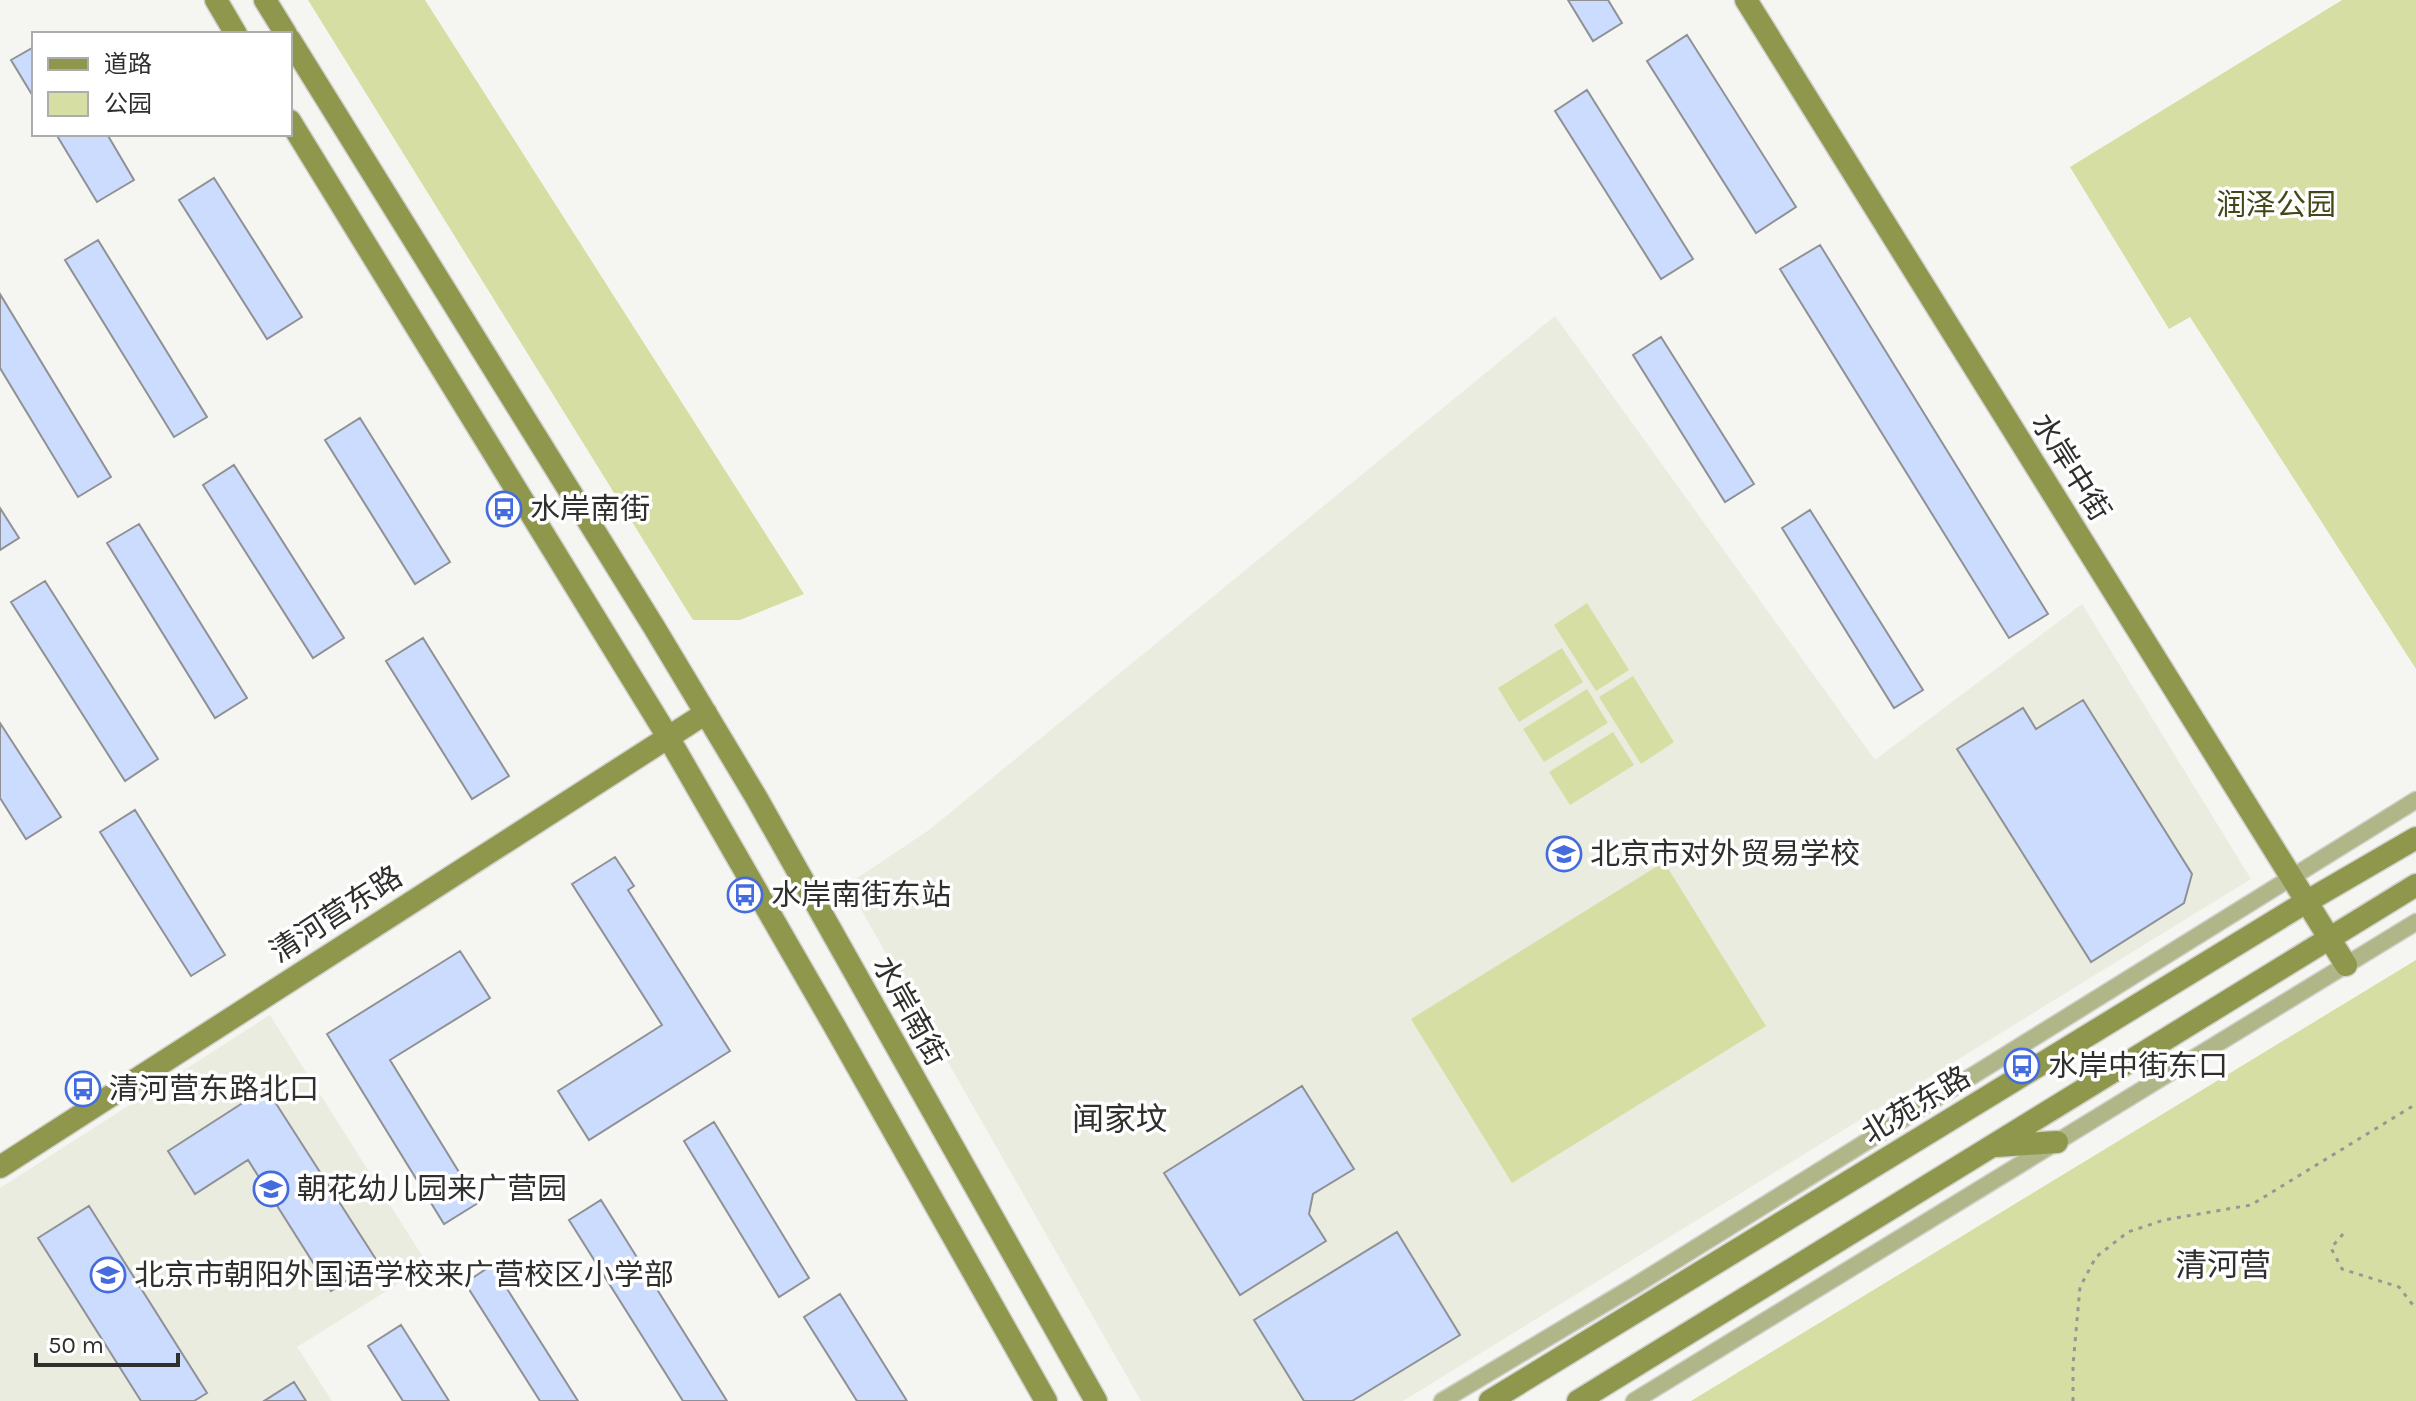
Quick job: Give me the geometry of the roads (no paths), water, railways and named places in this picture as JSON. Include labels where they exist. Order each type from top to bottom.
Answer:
[{"type":"street","points":[[216,0],[235,32]]},
{"type":"street","points":[[265,0],[285,32]]},
{"type":"street","name":"水岸中街","points":[[1746,0],[2346,965]]},
{"type":"street","name":"水岸南街","points":[[292,43],[756,797],[1096,1401]]},
{"type":"street","points":[[292,124],[668,737],[828,1013],[1046,1401]]},
{"type":"street","name":"清河营东路","points":[[0,1167],[706,713]]},
{"type":"street","points":[[1442,1401],[1636,1285],[2416,800]]},
{"type":"street","name":"北苑东路","points":[[1490,1401],[2306,902],[2416,838]]},
{"type":"street","points":[[1578,1401],[2416,885]]},
{"type":"street","points":[[1634,1401],[2416,922]]},
{"type":"street","points":[[1991,1146],[2057,1142]]},
{"type":"place","name":"水岸南街","points":[[504,509]]},
{"type":"place","name":"北京市对外贸易学校","points":[[1564,854]]},
{"type":"place","name":"水岸南街东站","points":[[745,895]]},
{"type":"place","name":"水岸中街东口","points":[[2022,1066]]},
{"type":"place","name":"清河营东路北口","points":[[83,1089]]},
{"type":"place","name":"朝花幼儿园来广营园","points":[[271,1189]]},
{"type":"place","name":"北京市朝阳外国语学校来广营校区小学部","points":[[108,1275]]},
{"type":"district","name":"闻家坟","points":[[1120,1119]]},
{"type":"district","name":"清河营","points":[[2223,1265]]},
{"type":"park label","name":"润泽公园","points":[[2276,205]]}]
